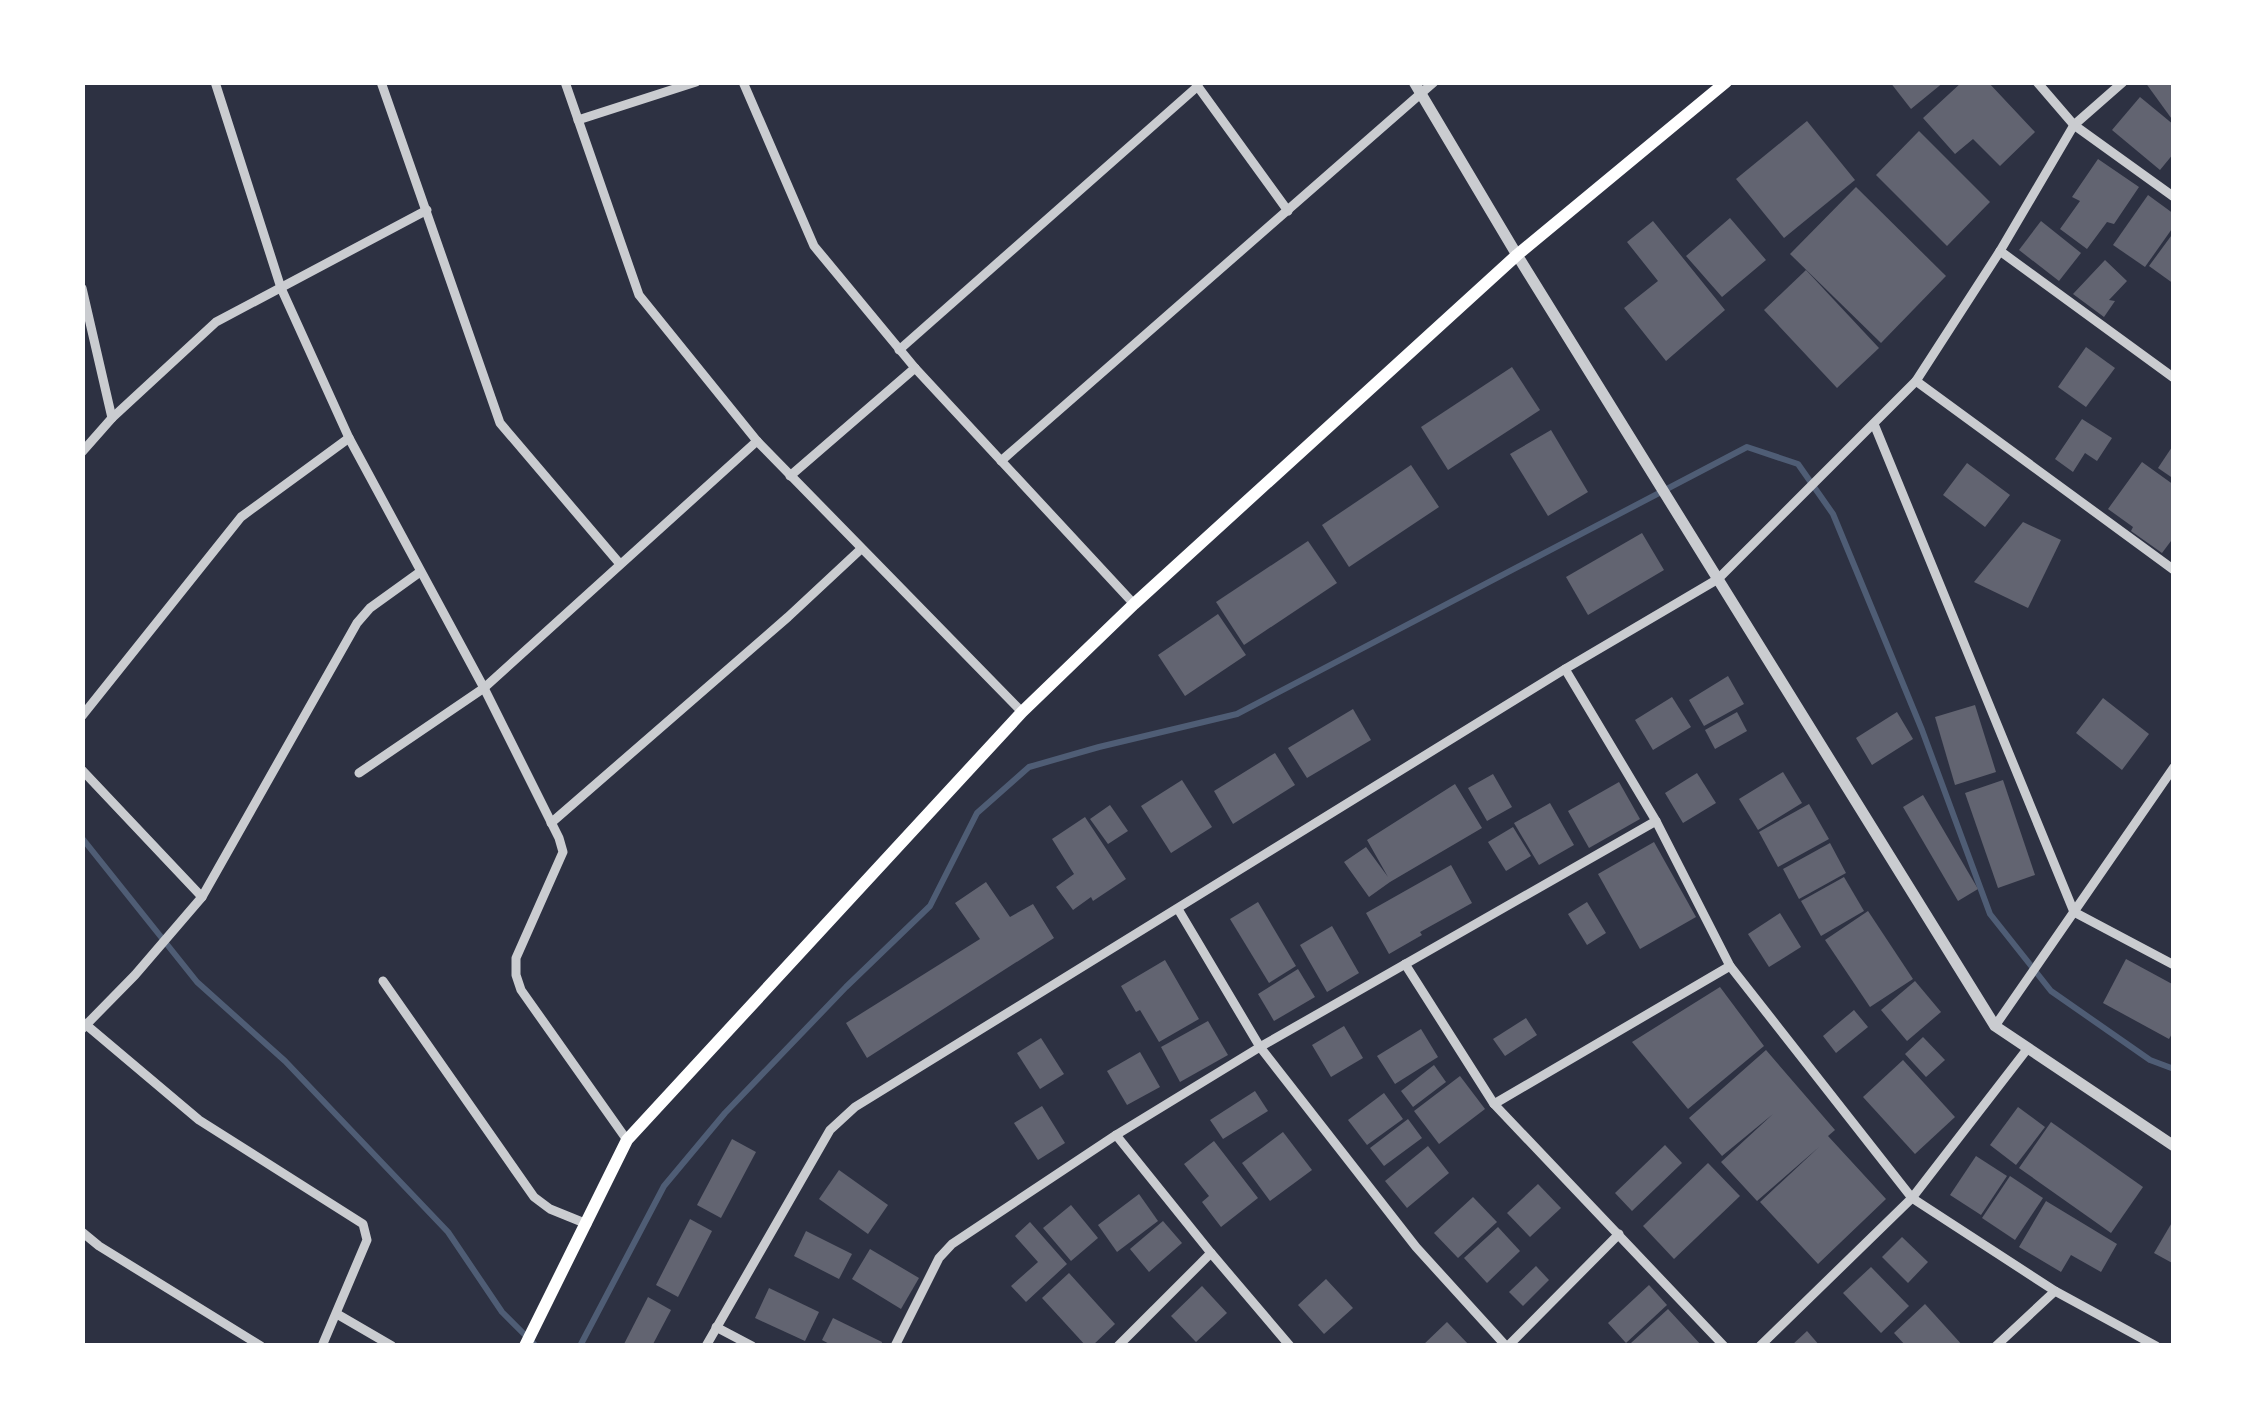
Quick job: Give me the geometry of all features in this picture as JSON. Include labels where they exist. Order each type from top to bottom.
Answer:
[{"type":"main road","points":[[525,1346],[627,1140],[1022,712],[1134,604],[1517,255],[1726,82]]},
{"type":"street","points":[[215,82],[280,288],[349,438],[484,688],[564,852],[516,958],[516,974],[522,990],[627,1140]]},
{"type":"street","points":[[381,82],[500,422],[620,564]]},
{"type":"street","points":[[564,82],[639,294],[757,441],[1022,712]]},
{"type":"street","points":[[578,120],[696,82]]},
{"type":"street","points":[[742,82],[814,246],[914,368],[1134,604]]},
{"type":"street","points":[[1001,461],[1288,211],[1417,88],[1434,82]]},
{"type":"street","points":[[2037,82],[2074,125],[2174,197]]},
{"type":"street","points":[[706,1346],[830,1130],[856,1107],[1565,669],[1718,580],[1916,381],[2000,251],[2074,125],[2123,82]]},
{"type":"street","points":[[899,350],[1196,84],[1288,211]]},
{"type":"street","points":[[1417,88],[1995,1026],[2174,1146]]},
{"type":"street","points":[[82,452],[112,418],[216,322],[427,210]]},
{"type":"street","points":[[2000,251],[2174,378]]},
{"type":"street","points":[[82,288],[112,418]]},
{"type":"street","points":[[790,476],[914,368]]},
{"type":"street","points":[[1916,381],[2174,570]]},
{"type":"street","points":[[1874,424],[2074,912],[2174,965]]},
{"type":"street","points":[[82,716],[241,517],[349,438]]},
{"type":"street","points":[[359,772],[484,688],[757,441]]},
{"type":"street","points":[[552,823],[788,617],[861,548]]},
{"type":"street","points":[[322,1346],[367,1240],[363,1224],[199,1120],[84,1025],[202,898],[357,623],[370,608],[420,572]]},
{"type":"street","points":[[1565,669],[1656,821],[1730,966],[1912,1198],[2055,1291],[2156,1346]]},
{"type":"street","points":[[1995,1026],[2174,767]]},
{"type":"street","points":[[82,770],[202,898]]},
{"type":"street","points":[[895,1346],[938,1258],[952,1244],[1116,1135],[1260,1047],[1656,821]]},
{"type":"street","points":[[1178,909],[1260,1047],[1416,1247],[1507,1346],[1619,1234]]},
{"type":"street","points":[[1406,964],[1494,1104],[1724,1346]]},
{"type":"street","points":[[1494,1104],[1730,966]]},
{"type":"street","points":[[383,980],[534,1197],[550,1209],[587,1224]]},
{"type":"street","points":[[1760,1346],[1912,1198],[2028,1048]]},
{"type":"street","points":[[1116,1135],[1290,1346]]},
{"type":"street","points":[[82,1232],[261,1346]]},
{"type":"street","points":[[1118,1346],[1211,1253]]},
{"type":"street","points":[[1996,1346],[2055,1291]]},
{"type":"street","points":[[337,1314],[392,1346]]},
{"type":"street","points":[[716,1327],[752,1346]]},
{"type":"building","points":[[1890,82],[1944,82],[1911,109]]},
{"type":"building","points":[[1962,82],[1988,82],[2035,132],[2000,166],[1973,139],[1955,154],[1923,118]]},
{"type":"building","points":[[2145,82],[2174,82],[2174,122]]},
{"type":"building","points":[[2140,97],[2174,125],[2174,153],[2160,170],[2112,130]]},
{"type":"building","points":[[1807,121],[1855,180],[1784,238],[1736,179]]},
{"type":"building","points":[[1919,131],[1990,202],[1947,246],[1876,175]]},
{"type":"building","points":[[2098,159],[2139,187],[2114,224],[2107,222],[2087,249],[2060,229],[2080,201],[2072,197]]},
{"type":"building","points":[[1856,187],[1946,276],[1881,343],[1790,254]]},
{"type":"building","points":[[2148,195],[2174,214],[2174,226],[2145,267],[2113,245]]},
{"type":"building","points":[[1730,218],[1766,260],[1722,297],[1686,256]]},
{"type":"building","points":[[1653,221],[1725,310],[1666,361],[1624,308],[1658,281],[1627,242]]},
{"type":"building","points":[[2041,221],[2081,253],[2059,281],[2019,250]]},
{"type":"building","points":[[2174,232],[2174,284],[2149,266]]},
{"type":"building","points":[[2105,260],[2127,281],[2109,300],[2115,301],[2104,317],[2073,294]]},
{"type":"building","points":[[1806,270],[1879,348],[1837,388],[1764,310]]},
{"type":"building","points":[[2086,347],[2115,368],[2086,407],[2058,387]]},
{"type":"building","points":[[1512,367],[1540,410],[1448,470],[1421,427]]},
{"type":"building","points":[[2082,419],[2112,438],[2097,461],[2085,453],[2073,472],[2055,459]]},
{"type":"building","points":[[1551,430],[1588,492],[1548,516],[1510,454]]},
{"type":"building","points":[[2174,444],[2174,479],[2158,468]]},
{"type":"building","points":[[2142,462],[2174,485],[2174,537],[2162,553],[2108,509]]},
{"type":"building","points":[[1967,463],[2010,495],[1985,527],[1943,495]]},
{"type":"building","points":[[1411,465],[1439,507],[1349,567],[1322,525]]},
{"type":"building","points":[[2023,522],[2061,540],[2028,608],[1974,582]]},
{"type":"building","points":[[1642,533],[1664,570],[1588,615],[1566,577]]},
{"type":"building","points":[[1308,541],[1337,583],[1244,645],[1216,602]]},
{"type":"building","points":[[1218,614],[1246,655],[1185,696],[1158,655]]},
{"type":"building","points":[[1728,676],[1744,704],[1704,726],[1689,700]]},
{"type":"building","points":[[1672,697],[1691,727],[1653,750],[1635,720]]},
{"type":"building","points":[[2103,698],[2149,734],[2122,770],[2076,733]]},
{"type":"building","points":[[1975,705],[1996,772],[1955,785],[1935,717]]},
{"type":"building","points":[[1353,709],[1371,740],[1307,778],[1288,748]]},
{"type":"building","points":[[1737,712],[1747,731],[1715,749],[1705,730]]},
{"type":"building","points":[[1897,712],[1913,739],[1872,765],[1856,738]]},
{"type":"building","points":[[1275,753],[1295,785],[1233,824],[1214,791]]},
{"type":"building","points":[[1783,772],[1802,803],[1758,830],[1739,799]]},
{"type":"building","points":[[1697,773],[1716,803],[1683,823],[1665,793]]},
{"type":"building","points":[[1493,774],[1512,807],[1487,821],[1468,788]]},
{"type":"building","points":[[1182,780],[1212,827],[1171,853],[1141,806]]},
{"type":"building","points":[[2003,780],[2035,875],[1998,888],[1965,793]]},
{"type":"building","points":[[1619,782],[1640,819],[1589,848],[1568,811]]},
{"type":"building","points":[[1455,784],[1482,828],[1369,897],[1344,862],[1366,847],[1388,877],[1367,840]]},
{"type":"building","points":[[1923,795],[1978,889],[1958,901],[1903,807]]},
{"type":"building","points":[[1550,803],[1574,845],[1539,865],[1514,823]]},
{"type":"building","points":[[1809,804],[1829,839],[1778,867],[1759,832]]},
{"type":"building","points":[[1110,805],[1128,831],[1108,844],[1090,819]]},
{"type":"building","points":[[1085,817],[1126,879],[1073,910],[1056,887],[1074,874],[1052,839]]},
{"type":"building","points":[[1513,827],[1531,856],[1506,871],[1488,842]]},
{"type":"building","points":[[1654,842],[1696,917],[1640,949],[1598,874]]},
{"type":"building","points":[[1830,843],[1846,873],[1799,899],[1783,869]]},
{"type":"building","points":[[1451,865],[1472,903],[1389,954],[1366,913]]},
{"type":"building","points":[[1844,877],[1864,911],[1821,936],[1801,901]]},
{"type":"building","points":[[986,882],[1010,917],[1033,904],[1054,938],[867,1058],[846,1023],[980,939],[955,903]]},
{"type":"building","points":[[1258,902],[1296,966],[1269,983],[1230,919]]},
{"type":"building","points":[[1587,902],[1606,933],[1587,945],[1568,914]]},
{"type":"building","points":[[1868,911],[1913,979],[1870,1007],[1825,940]]},
{"type":"building","points":[[1780,913],[1801,947],[1769,967],[1748,934]]},
{"type":"building","points":[[1332,926],[1359,973],[1327,992],[1300,945]]},
{"type":"building","points":[[2126,959],[2174,985],[2174,1030],[2169,1039],[2103,1003]]},
{"type":"building","points":[[1165,960],[1199,1019],[1159,1042],[1121,986]]},
{"type":"building","points":[[1298,969],[1315,997],[1274,1021],[1258,994]]},
{"type":"building","points":[[1915,981],[1941,1012],[1907,1041],[1881,1010]]},
{"type":"building","points":[[1720,987],[1764,1046],[1688,1109],[1632,1042]]},
{"type":"building","points":[[1854,1010],[1868,1027],[1836,1053],[1823,1036]]},
{"type":"building","points":[[1526,1018],[1537,1035],[1505,1056],[1493,1039]]},
{"type":"building","points":[[1208,1021],[1228,1055],[1180,1082],[1161,1047]]},
{"type":"building","points":[[1344,1026],[1363,1058],[1331,1077],[1312,1045]]},
{"type":"building","points":[[1421,1029],[1438,1057],[1395,1084],[1377,1056]]},
{"type":"building","points":[[1923,1037],[1945,1060],[1926,1077],[1905,1054]]},
{"type":"building","points":[[1041,1038],[1064,1074],[1040,1089],[1017,1053]]},
{"type":"building","points":[[1766,1050],[1835,1130],[1828,1136],[1886,1199],[1818,1264],[1760,1202],[1819,1147],[1757,1201],[1721,1162],[1773,1114],[1722,1156],[1689,1118]]},
{"type":"building","points":[[1140,1052],[1160,1087],[1127,1105],[1107,1071]]},
{"type":"building","points":[[1903,1060],[1955,1117],[1915,1154],[1863,1097]]},
{"type":"building","points":[[1434,1065],[1446,1082],[1413,1107],[1401,1091]]},
{"type":"building","points":[[1460,1076],[1485,1109],[1439,1144],[1414,1111]]},
{"type":"building","points":[[1255,1091],[1268,1111],[1223,1139],[1210,1120]]},
{"type":"building","points":[[1384,1093],[1403,1119],[1367,1145],[1348,1120]]},
{"type":"building","points":[[1042,1106],[1065,1143],[1038,1160],[1014,1123]]},
{"type":"building","points":[[2018,1107],[2045,1127],[2016,1165],[1990,1145]]},
{"type":"building","points":[[1408,1119],[1422,1138],[1384,1166],[1370,1148]]},
{"type":"building","points":[[2051,1122],[2143,1187],[2111,1233],[2019,1168]]},
{"type":"building","points":[[1283,1132],[1312,1170],[1270,1201],[1242,1163]]},
{"type":"building","points":[[732,1139],[756,1152],[721,1218],[697,1205]]},
{"type":"building","points":[[1214,1141],[1258,1198],[1221,1227],[1202,1202],[1209,1196],[1184,1164]]},
{"type":"building","points":[[1665,1145],[1682,1163],[1632,1211],[1615,1193]]},
{"type":"building","points":[[1428,1146],[1449,1173],[1407,1208],[1385,1181]]},
{"type":"building","points":[[1976,1156],[2007,1176],[1981,1215],[1950,1195]]},
{"type":"building","points":[[1708,1163],[1740,1196],[1674,1259],[1643,1226]]},
{"type":"building","points":[[839,1170],[888,1205],[868,1234],[819,1199]]},
{"type":"building","points":[[2010,1176],[2043,1198],[2015,1240],[1982,1218]]},
{"type":"building","points":[[1538,1184],[1561,1208],[1530,1237],[1507,1213]]},
{"type":"building","points":[[1139,1194],[1158,1221],[1117,1252],[1098,1225]]},
{"type":"building","points":[[1473,1197],[1497,1222],[1458,1258],[1434,1233]]},
{"type":"building","points":[[2046,1201],[2117,1244],[2101,1272],[2071,1255],[2061,1272],[2019,1247]]},
{"type":"building","points":[[1071,1205],[1098,1238],[1071,1261],[1043,1228]]},
{"type":"building","points":[[690,1219],[712,1231],[678,1297],[656,1285]]},
{"type":"building","points":[[2174,1219],[2174,1264],[2154,1253]]},
{"type":"building","points":[[1163,1221],[1182,1243],[1149,1272],[1130,1249]]},
{"type":"building","points":[[1030,1222],[1067,1264],[1026,1302],[1011,1286],[1038,1262],[1015,1236]]},
{"type":"building","points":[[1498,1227],[1520,1251],[1487,1283],[1464,1258]]},
{"type":"building","points":[[806,1231],[852,1254],[839,1279],[794,1256]]},
{"type":"building","points":[[1902,1237],[1928,1262],[1908,1283],[1882,1257]]},
{"type":"building","points":[[870,1249],[919,1278],[901,1309],[852,1279]]},
{"type":"building","points":[[1536,1266],[1549,1280],[1523,1306],[1509,1292]]},
{"type":"building","points":[[1871,1267],[1909,1306],[1881,1333],[1843,1293]]},
{"type":"building","points":[[1069,1273],[1115,1324],[1092,1346],[1086,1346],[1042,1298]]},
{"type":"building","points":[[1326,1279],[1353,1308],[1324,1334],[1298,1305]]},
{"type":"building","points":[[1649,1285],[1667,1305],[1626,1343],[1608,1323]]},
{"type":"building","points":[[1202,1286],[1227,1313],[1196,1342],[1171,1316]]},
{"type":"building","points":[[769,1288],[819,1312],[805,1341],[755,1318]]},
{"type":"building","points":[[648,1297],[671,1310],[652,1346],[623,1346]]},
{"type":"building","points":[[1925,1304],[1963,1346],[1906,1346],[1894,1333]]},
{"type":"building","points":[[1668,1309],[1702,1346],[1632,1346],[1631,1343]]},
{"type":"building","points":[[833,1318],[882,1342],[881,1346],[833,1346],[822,1340]]},
{"type":"building","points":[[1447,1322],[1470,1346],[1422,1346]]},
{"type":"building","points":[[1807,1331],[1820,1346],[1791,1346]]},
{"type":"waterway","points":[[580,1346],[664,1186],[725,1113],[930,906],[977,813],[1029,767],[1237,714],[1747,447],[1798,464],[1833,514],[1922,730],[1990,914],[2051,991],[2150,1060],[2174,1069]]},
{"type":"waterway","points":[[82,838],[197,982],[285,1061],[448,1232],[502,1312],[536,1346]]}]
